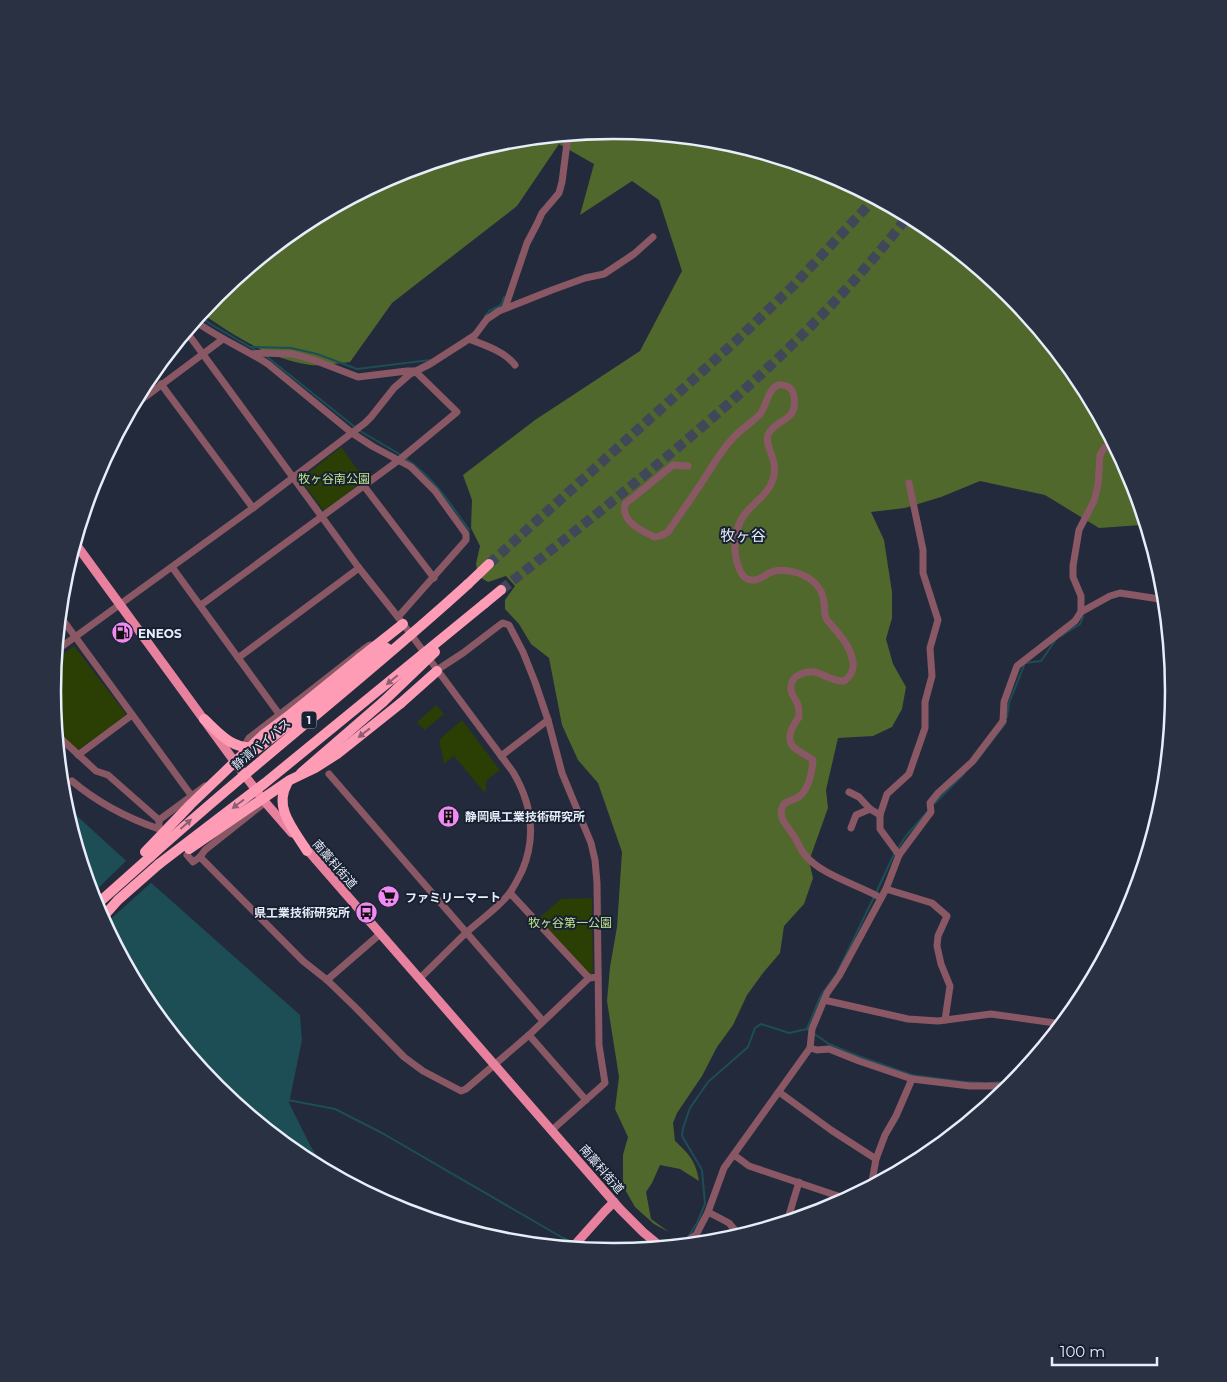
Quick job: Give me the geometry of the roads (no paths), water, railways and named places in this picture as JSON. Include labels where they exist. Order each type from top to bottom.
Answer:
[{"type":"highway","name":"静清バイパス","points":[[102,900],[197,814],[382,660],[489,564]]},
{"type":"highway","name":"1","points":[[102,899],[191,804],[263,736],[359,663],[405,634],[468,584]]},
{"type":"highway","name":"1","points":[[107,911],[158,864],[265,783],[501,590]]},
{"type":"highway","name":"1","points":[[266,802],[383,702],[484,604]]},
{"type":"highway","name":"1","points":[[237,764],[306,712],[401,621]]},
{"type":"highway","name":"1","points":[[108,912],[184,853],[290,780],[315,768],[337,754],[402,702],[437,670]]},
{"type":"highway","points":[[204,719],[230,742],[244,748]]},
{"type":"highway","name":"1","points":[[244,748],[261,745]]},
{"type":"highway","points":[[287,784],[282,795],[283,810],[308,851]]},
{"type":"main road","name":"南藁科街道","points":[[80,549],[266,802],[614,1202],[630,1220],[655,1242]]},
{"type":"main road","points":[[577,1242],[614,1202]]},
{"type":"street","points":[[505,308],[527,244],[542,213],[559,193],[568,141]]},
{"type":"street","points":[[63,645],[294,478],[371,418],[394,388],[404,379],[469,339],[488,319],[505,308],[585,278],[604,274],[634,254],[653,237]]},
{"type":"street","points":[[200,324],[268,364],[352,433],[411,467],[435,491],[466,534],[466,540],[401,621]]},
{"type":"street","points":[[190,337],[359,568],[401,621],[513,772],[522,790],[528,808],[531,829],[528,853],[510,893],[419,979]]},
{"type":"street","points":[[147,395],[223,339]]},
{"type":"street","points":[[469,339],[493,349],[511,360],[515,365]]},
{"type":"street","points":[[201,605],[399,460],[457,412],[415,372],[407,371],[358,377],[293,354],[252,354]]},
{"type":"street","points":[[161,384],[253,508]]},
{"type":"street","points":[[688,466],[673,464],[625,504],[625,515],[631,523],[654,537],[668,532],[733,438],[762,411],[772,389],[781,385],[790,388],[794,394],[795,401],[792,413],[774,427],[767,437],[774,463],[773,481],[740,522],[736,535],[737,565],[744,577],[752,580],[781,570],[798,573],[815,583],[820,588],[823,596],[826,618],[850,649],[853,667],[852,673],[844,681],[833,680],[816,671],[807,672],[795,677],[791,682],[790,689],[799,707],[799,717],[794,722],[789,740],[795,749],[813,760],[812,772],[803,792],[785,803],[782,807],[781,817],[805,855],[820,868],[880,897]]},
{"type":"street","points":[[1081,612],[1082,596],[1073,577],[1073,566],[1079,530],[1094,501],[1098,485],[1100,455],[1104,448],[1108,446]]},
{"type":"street","points":[[899,855],[880,829],[880,815],[887,794],[909,774],[925,728],[924,702],[932,676],[930,648],[938,620],[923,573],[924,550],[909,483]]},
{"type":"street","points":[[364,486],[434,578]]},
{"type":"street","points":[[172,566],[279,714]]},
{"type":"street","points":[[238,658],[359,568]]},
{"type":"street","points":[[691,1238],[696,1235],[708,1212],[724,1168],[810,1048],[812,1029],[827,993],[840,976],[880,897],[886,889],[899,855],[931,812],[930,803],[938,793],[972,762],[1003,721],[1004,702],[1018,666],[1075,621],[1081,612],[1110,596],[1120,593],[1158,599]]},
{"type":"street","points":[[437,670],[500,624],[506,623],[509,625],[535,682],[548,720],[562,773],[591,842],[598,883],[599,1045],[605,1083],[552,1130]]},
{"type":"street","points":[[65,624],[191,795]]},
{"type":"street","points":[[244,748],[249,738],[279,714],[364,648],[376,645]]},
{"type":"street","points":[[78,755],[132,715]]},
{"type":"street","points":[[501,756],[548,720]]},
{"type":"street","points":[[64,741],[96,771],[108,775],[158,820],[159,828],[130,819],[72,781]]},
{"type":"street","points":[[158,820],[237,764]]},
{"type":"street","points":[[328,774],[543,1021]]},
{"type":"street","points":[[849,792],[859,797],[870,809],[880,815]]},
{"type":"street","points":[[186,855],[193,862],[205,850],[266,802]]},
{"type":"street","points":[[852,828],[856,815],[870,809]]},
{"type":"street","points":[[200,857],[303,961],[327,980],[404,1057],[433,1077],[463,1091],[529,1034],[589,978],[598,977]]},
{"type":"street","points":[[886,889],[932,903],[947,916],[938,936],[937,946],[940,964],[950,986],[945,1020]]},
{"type":"street","points":[[510,893],[589,978]]},
{"type":"street","points":[[327,980],[380,934]]},
{"type":"street","points":[[824,1000],[908,1019],[945,1020],[991,1014],[1055,1023]]},
{"type":"street","points":[[529,1034],[586,1100]]},
{"type":"street","points":[[810,1048],[817,1050],[829,1049],[912,1079],[970,1086],[999,1086]]},
{"type":"street","points":[[873,1178],[876,1159],[885,1135],[896,1116],[912,1079]]},
{"type":"street","points":[[779,1092],[831,1130],[876,1159]]},
{"type":"street","points":[[734,1155],[749,1166],[837,1195]]},
{"type":"street","points":[[788,1215],[799,1182]]},
{"type":"street","points":[[708,1212],[729,1223],[735,1230]]},
{"type":"waterway","points":[[485,316],[489,311],[501,305],[504,297]]},
{"type":"waterway","points":[[205,320],[257,351]]},
{"type":"waterway","points":[[251,347],[291,348],[317,354],[357,369],[430,360]]},
{"type":"waterway","points":[[266,356],[356,428]]},
{"type":"waterway","points":[[360,431],[401,455]]},
{"type":"waterway","points":[[405,458],[433,482],[469,530]]},
{"type":"waterway","points":[[1061,636],[1080,624],[1083,617]]},
{"type":"waterway","points":[[1007,717],[1009,703],[1025,663],[1041,661],[1057,638]]},
{"type":"waterway","points":[[975,763],[1006,721]]},
{"type":"waterway","points":[[934,804],[964,774]]},
{"type":"waterway","points":[[898,848],[928,811]]},
{"type":"waterway","points":[[876,893],[895,852]]},
{"type":"waterway","points":[[807,1029],[821,995],[837,973],[874,897]]},
{"type":"waterway","points":[[688,1237],[697,1223],[705,1204],[702,1170],[682,1136],[690,1108],[708,1082],[748,1047],[755,1028],[761,1024],[789,1033],[809,1030]]},
{"type":"waterway","points":[[813,1033],[829,1044],[912,1075],[984,1083]]},
{"type":"waterway","points":[[988,1083],[1003,1082]]},
{"type":"waterway","points":[[288,1100],[335,1109],[382,1133],[571,1241]]},
{"type":"tunnel","points":[[489,564],[737,340],[793,286],[871,203]]},
{"type":"tunnel","points":[[501,590],[663,460],[768,368],[817,320],[864,269],[903,222]]},
{"type":"place","name":"ENEOS","points":[[122,633]]},
{"type":"place","name":"静岡県工業技術研究所","points":[[449,816]]},
{"type":"place","name":"ファミリーマート","points":[[389,897]]},
{"type":"place","name":"県工業技術研究所","points":[[366,912]]},
{"type":"district","name":"牧ヶ谷","points":[[743,535]]},
{"type":"park label","name":"牧ヶ谷南公園","points":[[334,478]]},
{"type":"park label","name":"牧ヶ谷第一公園","points":[[570,922]]}]
